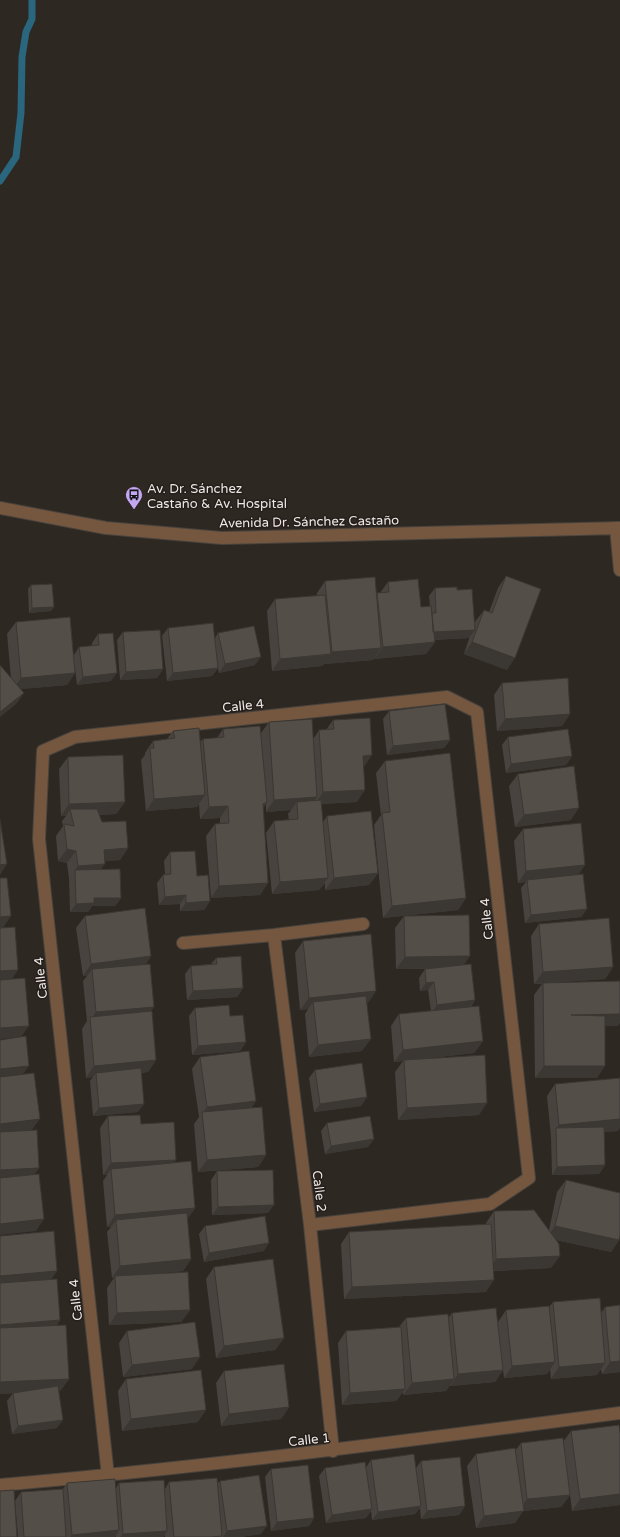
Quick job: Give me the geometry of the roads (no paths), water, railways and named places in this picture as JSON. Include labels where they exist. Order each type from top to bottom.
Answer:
[{"type":"street","name":"Avenida Dr. Sánchez Castaño","points":[[0,508],[106,528],[222,538],[618,528]]},
{"type":"street","points":[[618,528],[620,570]]},
{"type":"street","name":"Calle 4","points":[[108,1476],[39,840],[43,751],[75,737],[447,697],[477,712],[529,1178],[490,1204],[310,1225]]},
{"type":"street","points":[[183,943],[274,935],[363,924]]},
{"type":"street","name":"Calle 2","points":[[274,935],[310,1225],[333,1451]]},
{"type":"street","name":"Calle 1","points":[[0,1485],[108,1476],[333,1451],[620,1413]]},
{"type":"waterway","points":[[0,181],[16,157],[21,113],[22,57],[26,32],[32,19],[32,0]]},
{"type":"place","name":"Av. Dr. Sánchez Castaño & Av. Hospital","points":[[134,510]]}]
